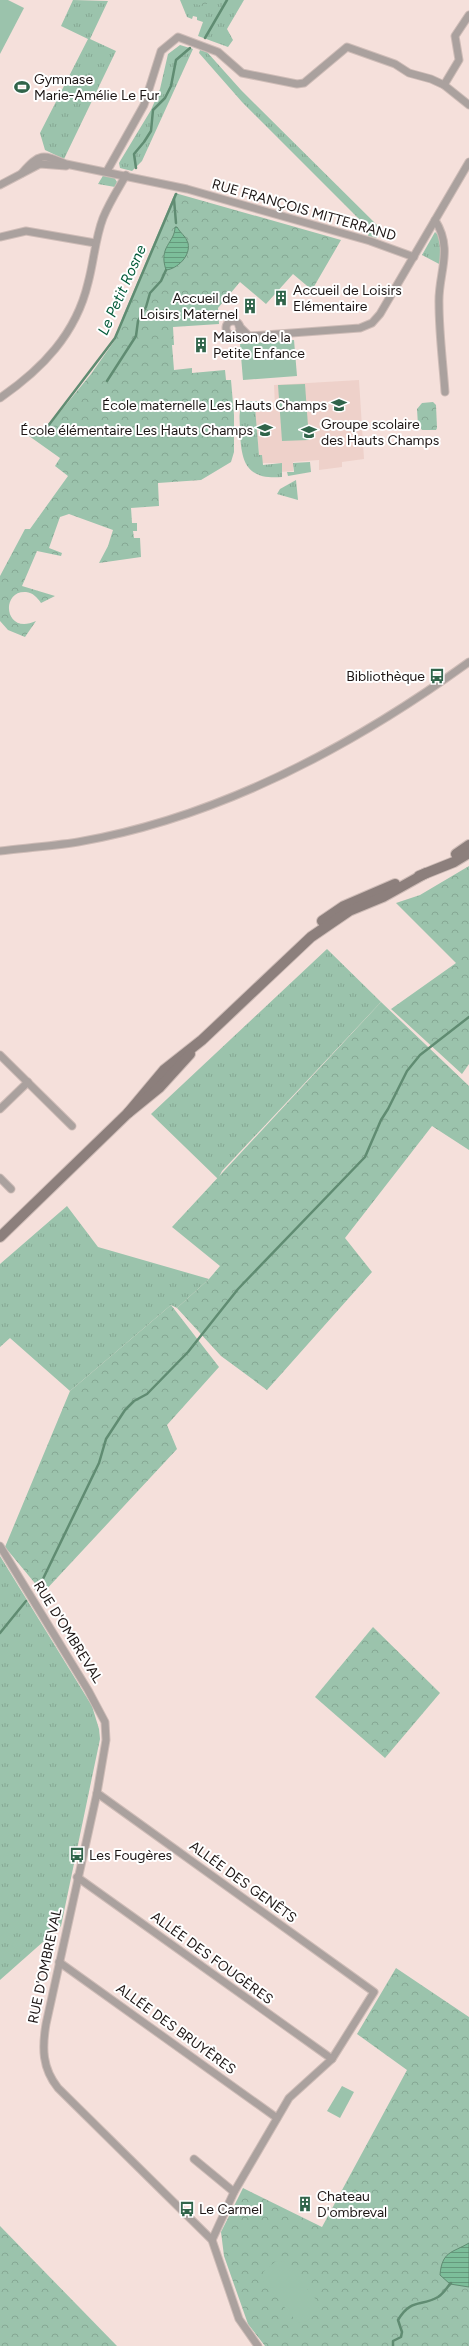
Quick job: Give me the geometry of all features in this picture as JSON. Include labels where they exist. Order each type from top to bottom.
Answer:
[{"type":"main road","points":[[429,872],[469,845]]},
{"type":"main road","points":[[0,1237],[128,1113],[170,1077],[202,1040],[297,949],[324,927],[349,911],[383,897],[429,872],[469,853]]},
{"type":"street","points":[[444,85],[459,60],[455,36],[469,15]]},
{"type":"street","points":[[107,172],[144,104],[161,51],[178,37],[218,52],[242,73],[297,84],[304,83],[347,47],[395,64],[409,73],[419,74],[444,85],[469,105]]},
{"type":"street","points":[[239,326],[249,336],[366,326],[380,314],[469,162]]},
{"type":"street","name":"RUE FRANÇOIS MITTERRAND","points":[[0,185],[43,163],[78,166],[187,189],[370,241],[414,257]]},
{"type":"street","points":[[0,398],[35,372],[55,350],[69,330],[85,295],[95,243],[108,209],[126,175]]},
{"type":"street","points":[[435,220],[444,243],[444,269],[440,283],[439,303],[445,392]]},
{"type":"street","points":[[0,237],[26,231],[95,243]]},
{"type":"street","points":[[0,851],[95,838],[181,815],[232,796],[308,763],[346,743],[418,698],[469,662]]},
{"type":"street","points":[[0,1055],[72,1126]]},
{"type":"street","points":[[0,1110],[28,1082]]},
{"type":"street","points":[[0,1178],[11,1189]]},
{"type":"street","name":"RUE D'OMBREVAL","points":[[0,1546],[88,1690],[105,1722],[107,1733],[97,1793],[77,1877],[43,2043],[44,2061],[52,2080],[212,2240],[240,2319],[258,2346]]},
{"type":"street","name":"ALLÉE DES GENÊTS","points":[[97,1793],[374,1992],[332,2059]]},
{"type":"street","name":"ALLÉE DES FOUGÈRES","points":[[77,1877],[332,2059]]},
{"type":"street","name":"ALLÉE DES BRUYÈRES","points":[[60,1962],[277,2118]]},
{"type":"street","points":[[212,2240],[234,2192],[289,2098],[332,2059]]},
{"type":"street","points":[[194,2159],[234,2192]]},
{"type":"shaded area","points":[[175,227],[177,227],[186,238],[188,243],[187,253],[179,264],[166,270],[164,262],[165,250],[172,237]]},
{"type":"shaded area","name":"Groupe scolaire des Hauts Champs","points":[[359,380],[364,459],[342,462],[342,467],[319,470],[319,460],[293,462],[293,471],[281,472],[280,463],[262,463],[262,455],[259,455],[255,408],[275,406],[274,385]]},
{"type":"shaded area","points":[[469,2243],[469,2287],[450,2284],[440,2275],[443,2261],[453,2251]]},
{"type":"green space","points":[[0,0],[8,0],[24,8],[0,54]]},
{"type":"green space","points":[[73,0],[108,1],[90,39],[116,51],[64,159],[45,150],[40,133],[88,39],[61,26]]},
{"type":"green space","points":[[180,0],[244,0],[227,29],[233,40],[228,47],[198,36],[203,22],[197,20],[197,17],[193,16],[192,19],[187,17]]},
{"type":"green space","points":[[191,0],[209,0],[205,7],[190,2]]},
{"type":"green space","points":[[180,45],[193,49],[142,161],[132,171],[120,168],[119,163],[151,110],[160,89],[168,54]]},
{"type":"green space","points":[[200,50],[207,52],[241,90],[380,228],[371,230],[377,238],[368,236],[370,230],[242,102],[199,53]]},
{"type":"green space","points":[[104,174],[114,177],[117,182],[115,187],[98,184]]},
{"type":"green space","points":[[175,193],[341,240],[312,290],[293,274],[266,304],[240,282],[218,308],[219,324],[173,327],[174,345],[172,345],[174,370],[192,368],[192,373],[225,370],[226,380],[231,380],[234,415],[234,452],[231,462],[201,480],[158,483],[159,506],[131,508],[132,523],[137,523],[137,531],[133,531],[134,538],[140,538],[141,557],[99,563],[108,546],[113,530],[69,514],[60,517],[49,548],[62,553],[61,556],[37,551],[22,586],[55,596],[41,603],[31,593],[18,593],[12,598],[9,604],[9,611],[12,618],[17,623],[25,624],[36,621],[25,637],[8,630],[0,621],[0,576],[25,529],[30,529],[68,476],[55,466],[60,458],[29,436],[34,430],[42,434],[91,374],[115,340],[123,316]]},
{"type":"green space","points":[[435,232],[441,243],[441,265],[422,255]]},
{"type":"green space","points":[[294,340],[297,376],[243,380],[240,344]]},
{"type":"green space","points":[[305,384],[309,440],[282,441],[278,385]]},
{"type":"green space","points":[[246,401],[260,401],[261,406],[255,407],[259,455],[262,455],[263,465],[282,463],[282,477],[270,477],[253,472],[244,460],[241,441],[240,411]]},
{"type":"green space","points":[[433,402],[436,405],[437,428],[436,430],[422,430],[418,425],[417,409],[422,403]]},
{"type":"green space","points":[[310,462],[311,472],[288,476],[287,472],[294,472],[293,463]]},
{"type":"green space","points":[[296,480],[298,500],[277,494],[280,489]]},
{"type":"green space","points":[[469,866],[469,1064],[462,1074],[391,1009],[456,963],[396,903],[420,895]]},
{"type":"green space","points":[[327,949],[381,1002],[222,1171],[218,1179],[151,1114]]},
{"type":"green space","points":[[381,1002],[469,1086],[469,1150],[432,1126],[345,1238],[372,1272],[267,1390],[221,1356],[177,1308],[209,1279],[220,1266],[172,1227]]},
{"type":"green space","points":[[67,1206],[98,1247],[209,1279],[177,1308],[171,1305],[70,1391],[10,1338],[0,1347],[0,1264]]},
{"type":"green space","points":[[171,1305],[219,1367],[167,1425],[177,1449],[43,1593],[5,1547],[70,1391]]},
{"type":"green space","points":[[0,1556],[92,1706],[99,1729],[100,1739],[61,1926],[0,1980]]},
{"type":"green space","points":[[373,1627],[440,1693],[385,1758],[315,1697]]},
{"type":"green space","points":[[396,1968],[469,2017],[469,2346],[265,2346],[248,2324],[224,2256],[221,2232],[243,2188],[322,2227],[407,2070],[357,2034]]},
{"type":"green space","points":[[342,2086],[354,2092],[340,2118],[327,2111]]},
{"type":"green space","points":[[0,2226],[117,2346],[0,2346]]},
{"type":"green space","points":[[276,2261],[284,2262],[320,2304],[314,2315],[306,2321],[298,2323],[263,2281],[263,2272]]},
{"type":"waterway","name":"Le Petit Rosne","points":[[205,38],[227,0]]},
{"type":"waterway","name":"Le Petit Rosne","points":[[136,168],[134,154],[151,131],[153,110],[165,98],[171,86],[176,60],[190,48]]},
{"type":"waterway","name":"Le Petit Rosne","points":[[48,426],[115,338],[176,194]]},
{"type":"waterway","points":[[174,199],[176,223]]},
{"type":"waterway","points":[[107,381],[136,336],[138,321],[146,307],[150,293],[161,281],[166,270]]},
{"type":"waterway","points":[[36,1589],[41,1583],[99,1463],[106,1439],[125,1410],[134,1401],[147,1394],[188,1352],[238,1289],[365,1157],[381,1120],[407,1071],[420,1055],[469,1017]]},
{"type":"waterway","points":[[0,1633],[26,1601]]},
{"type":"waterway","points":[[393,2346],[393,2341],[401,2337],[402,2332],[398,2320],[403,2313],[416,2304],[438,2297],[451,2283]]},
{"type":"place","name":"Gymnase Marie-Amélie Le Fur","points":[[22,87]]},
{"type":"place","name":"Accueil de Loisirs Elémentaire","points":[[281,298]]},
{"type":"place","name":"Accueil de Loisirs Maternel","points":[[250,306]]},
{"type":"place","name":"Maison de la Petite Enfance","points":[[201,345]]},
{"type":"place","name":"École maternelle Les Hauts Champs","points":[[339,405]]},
{"type":"place","name":"École élémentaire Les Hauts Champs","points":[[265,430]]},
{"type":"place","name":"Groupe scolaire des Hauts Champs","points":[[309,432]]},
{"type":"place","name":"Bibliothèque","points":[[437,676]]},
{"type":"place","name":"Les Fougères","points":[[77,1855]]},
{"type":"place","name":"Chateau D'ombreval","points":[[305,2204]]},
{"type":"place","name":"Le Carmel","points":[[187,2209]]}]
